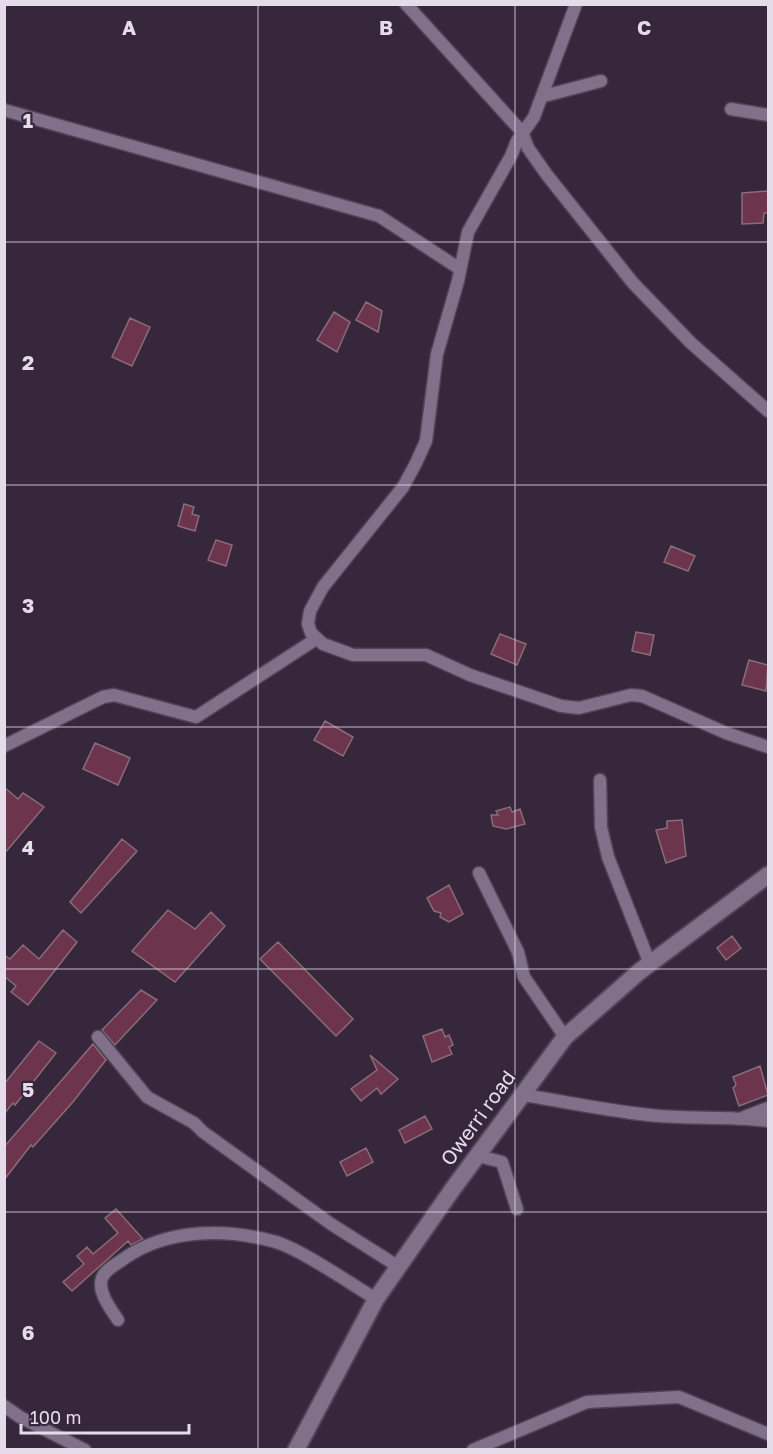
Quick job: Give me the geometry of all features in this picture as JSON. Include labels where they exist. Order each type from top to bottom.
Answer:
[{"type":"main road","name":"Owerri road","points":[[296,1449],[376,1299],[565,1037],[600,1004],[650,964],[768,875]]},
{"type":"street","points":[[406,4],[528,148],[597,240],[633,283],[691,343],[768,411]]},
{"type":"street","points":[[576,4],[544,96],[534,117],[519,137],[511,156],[468,232],[437,354],[426,441],[403,487],[323,587],[310,611],[308,624],[316,639],[334,649],[364,657],[426,655],[470,675],[561,706],[579,708],[631,695],[642,696],[726,733],[768,747]]},
{"type":"street","points":[[544,96],[601,81]]},
{"type":"street","points":[[731,109],[768,115]]},
{"type":"street","points":[[4,110],[379,216],[460,269]]},
{"type":"street","points":[[4,746],[103,697],[114,695],[196,717],[316,639]]},
{"type":"street","points":[[600,780],[602,827],[608,857],[650,964]]},
{"type":"street","points":[[479,873],[518,952],[524,977],[565,1037]]},
{"type":"street","points":[[98,1037],[147,1097],[194,1123],[203,1132],[331,1224],[399,1267]]},
{"type":"street","points":[[523,1095],[655,1115],[706,1119],[742,1117],[768,1121]]},
{"type":"street","points":[[742,1117],[768,1108]]},
{"type":"street","points":[[478,1156],[502,1162],[517,1209]]},
{"type":"street","points":[[118,1320],[102,1289],[102,1279],[107,1270],[154,1242],[181,1234],[211,1233],[278,1242],[376,1299]]},
{"type":"street","points":[[473,1449],[587,1402],[679,1396],[768,1434]]},
{"type":"street","points":[[4,1406],[20,1417],[85,1449]]},
{"type":"building","points":[[768,191],[768,213],[764,213],[763,223],[742,224],[742,193]]},
{"type":"building","points":[[366,302],[382,311],[378,332],[356,320]]},
{"type":"building","points":[[334,312],[350,322],[337,352],[317,340]]},
{"type":"building","points":[[130,318],[150,327],[132,366],[112,357]]},
{"type":"building","points":[[184,504],[194,507],[192,514],[199,516],[195,531],[178,526]]},
{"type":"building","points":[[216,540],[232,545],[226,566],[208,560]]},
{"type":"building","points":[[671,546],[695,556],[688,571],[664,562]]},
{"type":"building","points":[[636,632],[654,635],[650,655],[632,651]]},
{"type":"building","points":[[500,634],[526,644],[517,665],[491,654]]},
{"type":"building","points":[[749,660],[768,665],[766,691],[742,685]]},
{"type":"building","points":[[325,721],[353,737],[343,756],[314,740]]},
{"type":"building","points":[[95,743],[130,758],[118,785],[83,769]]},
{"type":"building","points":[[4,787],[18,799],[23,793],[44,807],[4,854]]},
{"type":"building","points":[[510,807],[512,812],[520,809],[525,824],[506,829],[493,826],[491,815],[498,815],[496,811]]},
{"type":"building","points":[[682,820],[686,856],[666,863],[656,830],[667,828],[667,821]]},
{"type":"building","points":[[122,839],[137,851],[81,913],[70,902]]},
{"type":"building","points":[[449,885],[463,914],[449,922],[440,917],[441,913],[434,911],[427,898]]},
{"type":"building","points":[[168,910],[195,929],[211,912],[225,926],[175,982],[132,951]]},
{"type":"building","points":[[63,930],[77,942],[28,1005],[11,992],[16,986],[4,976],[4,955],[10,959],[23,945],[39,959]]},
{"type":"building","points":[[732,936],[741,948],[726,960],[717,948]]},
{"type":"building","points":[[278,942],[353,1019],[336,1036],[260,959]]},
{"type":"building","points":[[141,990],[157,1000],[115,1045],[102,1030]]},
{"type":"building","points":[[442,1029],[445,1037],[449,1035],[453,1045],[449,1047],[452,1054],[432,1062],[423,1036]]},
{"type":"building","points":[[39,1041],[56,1053],[15,1105],[13,1103],[4,1114],[4,1084]]},
{"type":"building","points":[[93,1044],[106,1060],[72,1103],[33,1147],[31,1145],[4,1180],[4,1147]]},
{"type":"building","points":[[370,1055],[398,1079],[381,1094],[377,1088],[361,1101],[351,1089],[377,1070]]},
{"type":"building","points":[[760,1066],[768,1095],[739,1106],[733,1088],[736,1085],[733,1077]]},
{"type":"building","points":[[425,1116],[432,1129],[405,1143],[399,1130]]},
{"type":"building","points":[[366,1148],[373,1162],[347,1176],[340,1162]]},
{"type":"building","points":[[116,1209],[143,1239],[131,1245],[128,1241],[72,1291],[63,1282],[84,1264],[77,1256],[87,1247],[93,1254],[118,1233],[105,1218]]}]
